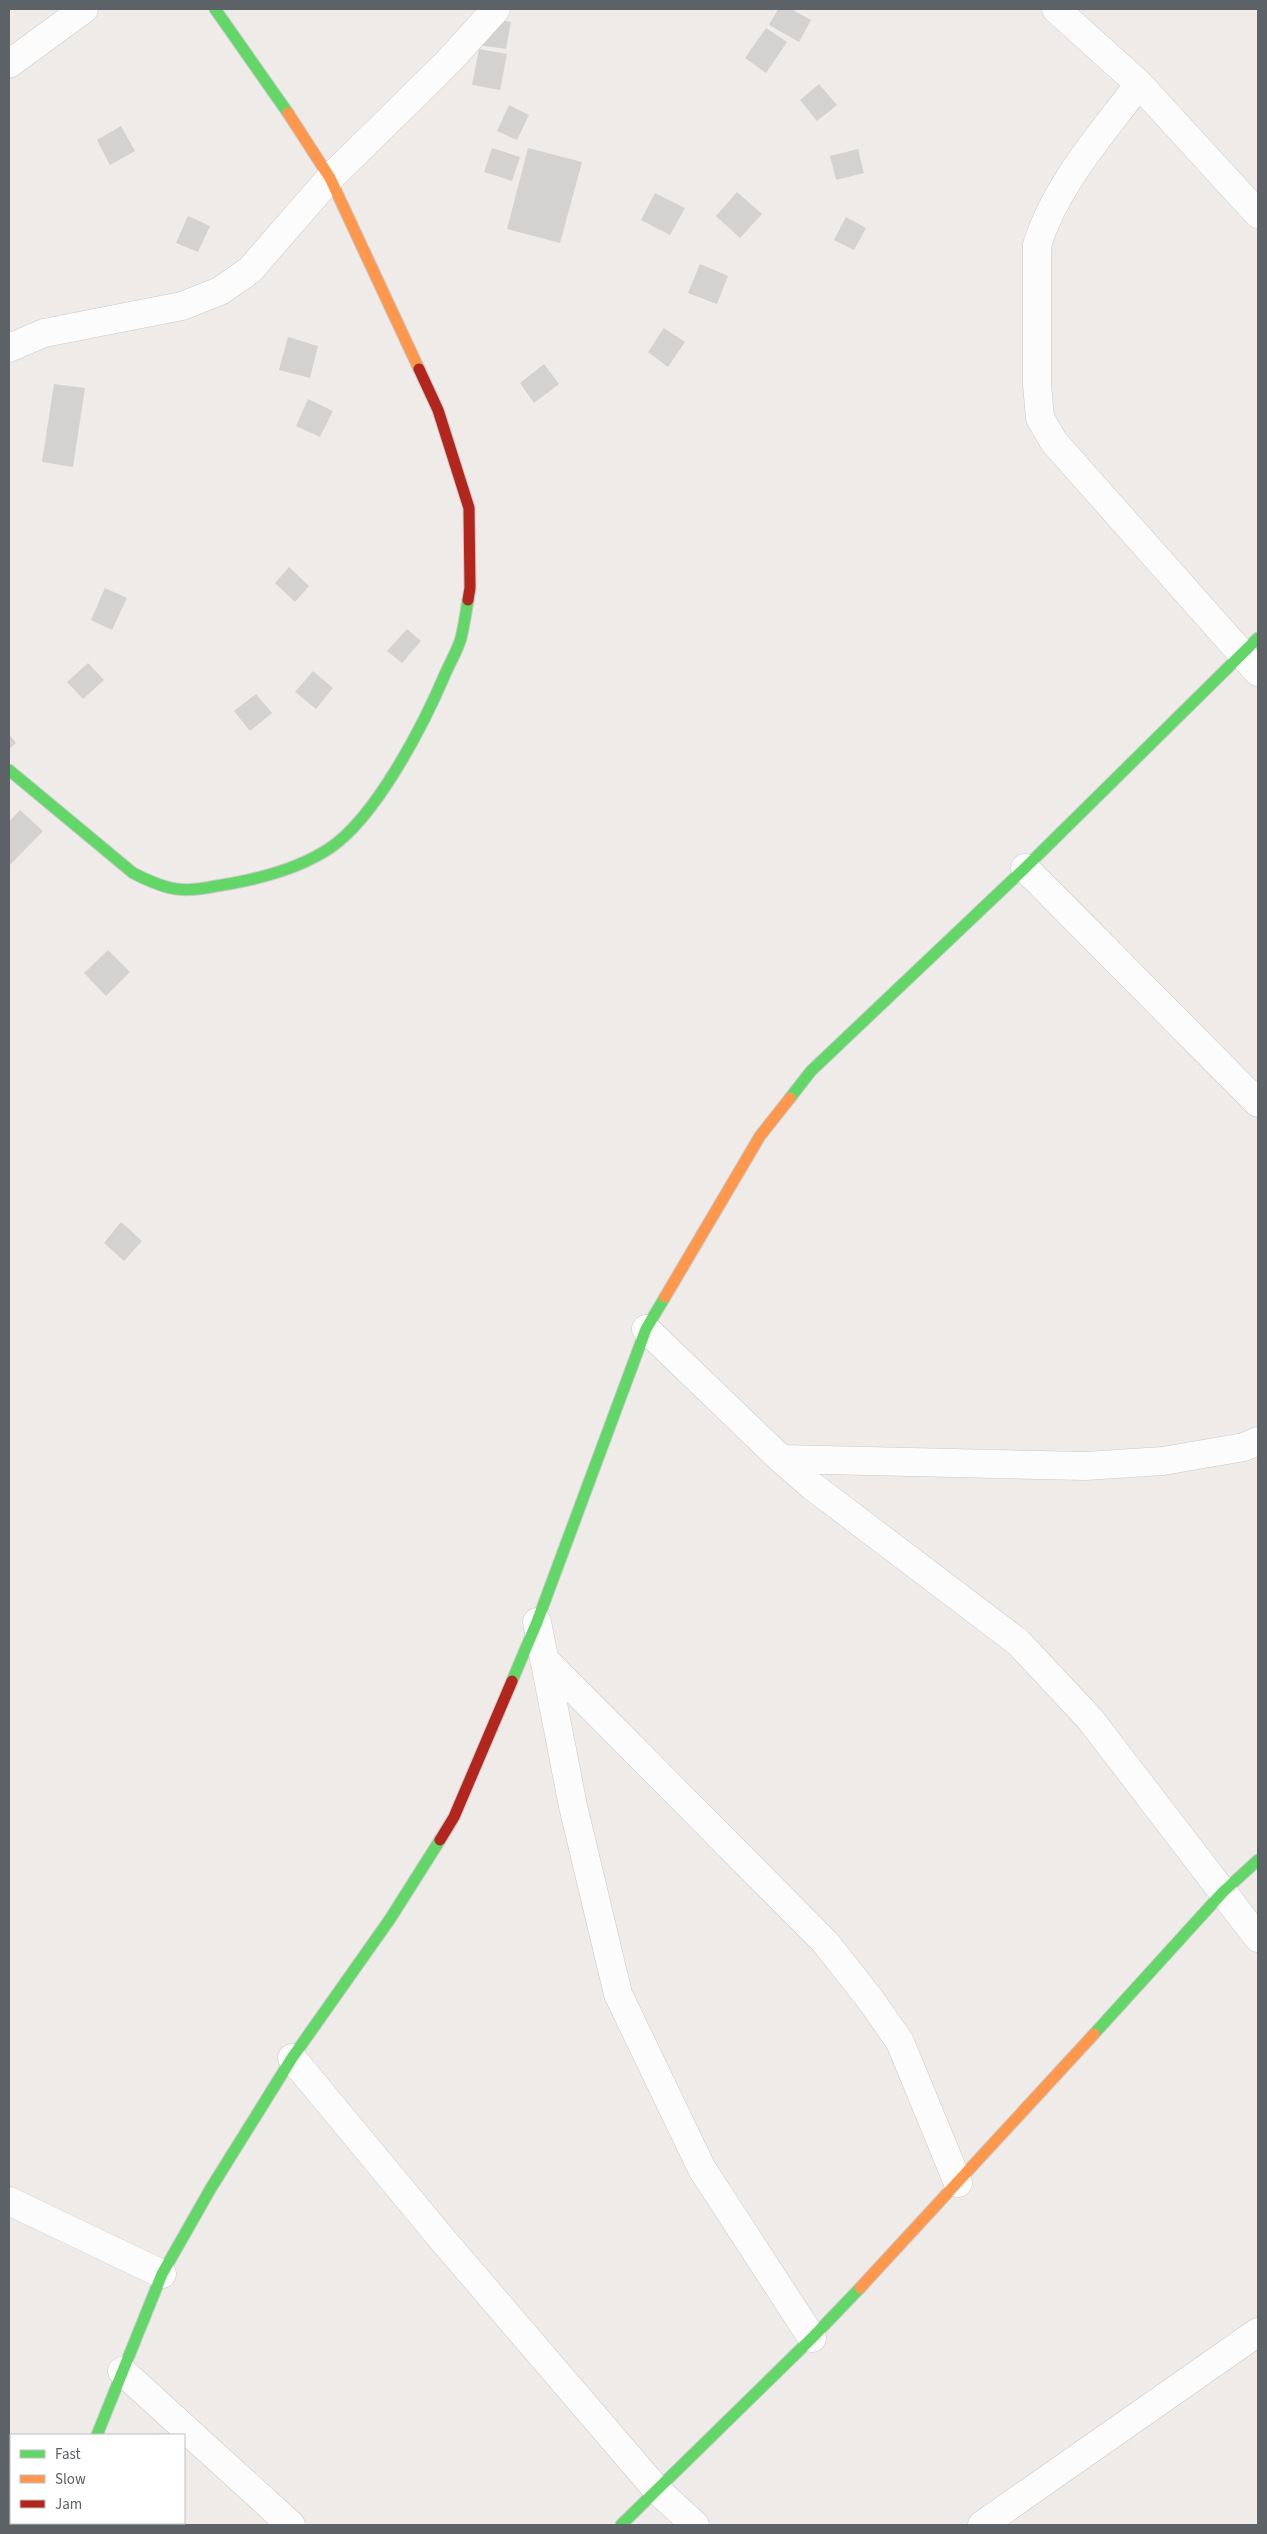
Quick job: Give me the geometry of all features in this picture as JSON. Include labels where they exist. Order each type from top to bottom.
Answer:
[{"type":"street","points":[[9,64],[84,9]]},
{"type":"street","points":[[9,770],[133,874],[156,885],[184,892],[254,879],[294,866],[330,848],[355,826],[378,797],[435,698],[461,639],[470,588],[469,508],[438,410],[330,178],[304,137],[215,9]]},
{"type":"street","points":[[9,348],[44,333],[182,306],[220,291],[250,270],[330,178],[449,61],[496,9]]},
{"type":"street","points":[[1056,9],[1139,84],[1258,214]]},
{"type":"street","points":[[97,2434],[162,2274],[210,2188],[292,2058],[390,1919],[454,1818],[536,1622],[646,1329],[760,1136],[811,1071],[1252,654],[1054,442],[1040,418],[1037,384],[1037,245],[1044,223],[1066,183],[1139,84]]},
{"type":"street","points":[[1026,868],[1258,1103]]},
{"type":"street","points":[[646,1329],[781,1460],[812,1486],[1018,1642],[1090,1719],[1258,1938]]},
{"type":"street","points":[[781,1460],[1085,1466],[1162,1461],[1244,1447],[1258,1441]]},
{"type":"street","points":[[536,1622],[573,1806],[618,1994],[702,2169],[812,2338]]},
{"type":"street","points":[[544,1659],[825,1942],[870,1999],[900,2042],[958,2183]]},
{"type":"street","points":[[621,2525],[812,2338],[958,2183],[1223,1892],[1258,1860]]},
{"type":"street","points":[[292,2058],[448,2247],[657,2490],[695,2525]]},
{"type":"street","points":[[9,2201],[162,2274]]},
{"type":"street","points":[[982,2525],[1258,2332]]},
{"type":"street","points":[[122,2371],[291,2525]]},
{"type":"building","points":[[778,9],[791,9],[811,20],[799,42],[769,25]]},
{"type":"building","points":[[483,17],[511,22],[506,49],[478,45]]},
{"type":"building","points":[[766,28],[787,42],[766,73],[745,58]]},
{"type":"building","points":[[479,49],[507,54],[500,90],[472,85]]},
{"type":"building","points":[[819,84],[837,105],[817,121],[800,100]]},
{"type":"building","points":[[509,105],[529,115],[517,140],[497,131]]},
{"type":"building","points":[[121,126],[135,151],[110,165],[97,140]]},
{"type":"building","points":[[492,148],[520,157],[512,181],[484,172]]},
{"type":"building","points":[[528,148],[582,162],[560,243],[507,229]]},
{"type":"building","points":[[858,149],[864,173],[836,180],[830,156]]},
{"type":"building","points":[[737,192],[762,214],[740,238],[716,216]]},
{"type":"building","points":[[655,193],[685,208],[670,235],[641,220]]},
{"type":"building","points":[[188,216],[210,226],[198,252],[176,243]]},
{"type":"building","points":[[846,217],[866,228],[854,250],[834,240]]},
{"type":"building","points":[[700,264],[728,276],[717,304],[688,293]]},
{"type":"building","points":[[664,328],[685,342],[668,367],[648,352]]},
{"type":"building","points":[[288,337],[318,346],[310,378],[279,370]]},
{"type":"building","points":[[544,364],[559,384],[534,403],[520,383]]},
{"type":"building","points":[[54,384],[85,388],[73,467],[42,462]]},
{"type":"building","points":[[308,399],[333,411],[320,437],[296,426]]},
{"type":"building","points":[[289,567],[309,586],[295,602],[275,583]]},
{"type":"building","points":[[105,588],[127,598],[112,630],[91,620]]},
{"type":"building","points":[[407,629],[421,641],[402,663],[387,651]]},
{"type":"building","points":[[88,663],[104,680],[83,699],[67,682]]},
{"type":"building","points":[[313,671],[333,688],[316,709],[295,692]]},
{"type":"building","points":[[256,694],[272,713],[250,731],[234,711]]},
{"type":"building","points":[[9,734],[16,743],[9,749]]},
{"type":"building","points":[[20,810],[43,831],[9,866],[9,822]]},
{"type":"building","points":[[108,950],[130,972],[106,996],[84,973]]},
{"type":"building","points":[[121,1222],[142,1241],[124,1261],[104,1243]]},
{"type":"traffic: fast","points":[[215,9],[288,113]]},
{"type":"traffic: fast","points":[[9,770],[133,873],[161,885],[183,890],[205,888],[246,881],[284,870],[330,848],[348,833],[382,792],[412,742],[456,651],[461,638],[468,600]]},
{"type":"traffic: fast","points":[[790,1098],[811,1071],[1025,868],[1258,638]]},
{"type":"traffic: fast","points":[[512,1681],[537,1622],[646,1329],[665,1297]]},
{"type":"traffic: fast","points":[[97,2434],[162,2274],[211,2188],[292,2058],[390,1919],[440,1840]]},
{"type":"traffic: fast","points":[[1094,2034],[1223,1892],[1258,1860]]},
{"type":"traffic: fast","points":[[621,2525],[812,2338],[860,2288]]},
{"type":"traffic: slow","points":[[288,113],[330,178],[419,369]]},
{"type":"traffic: slow","points":[[665,1297],[760,1136],[790,1098]]},
{"type":"traffic: slow","points":[[860,2288],[1094,2034]]},
{"type":"traffic: jam","points":[[419,369],[438,410],[469,508],[470,588],[468,600]]},
{"type":"traffic: jam","points":[[440,1840],[454,1817],[512,1681]]}]
